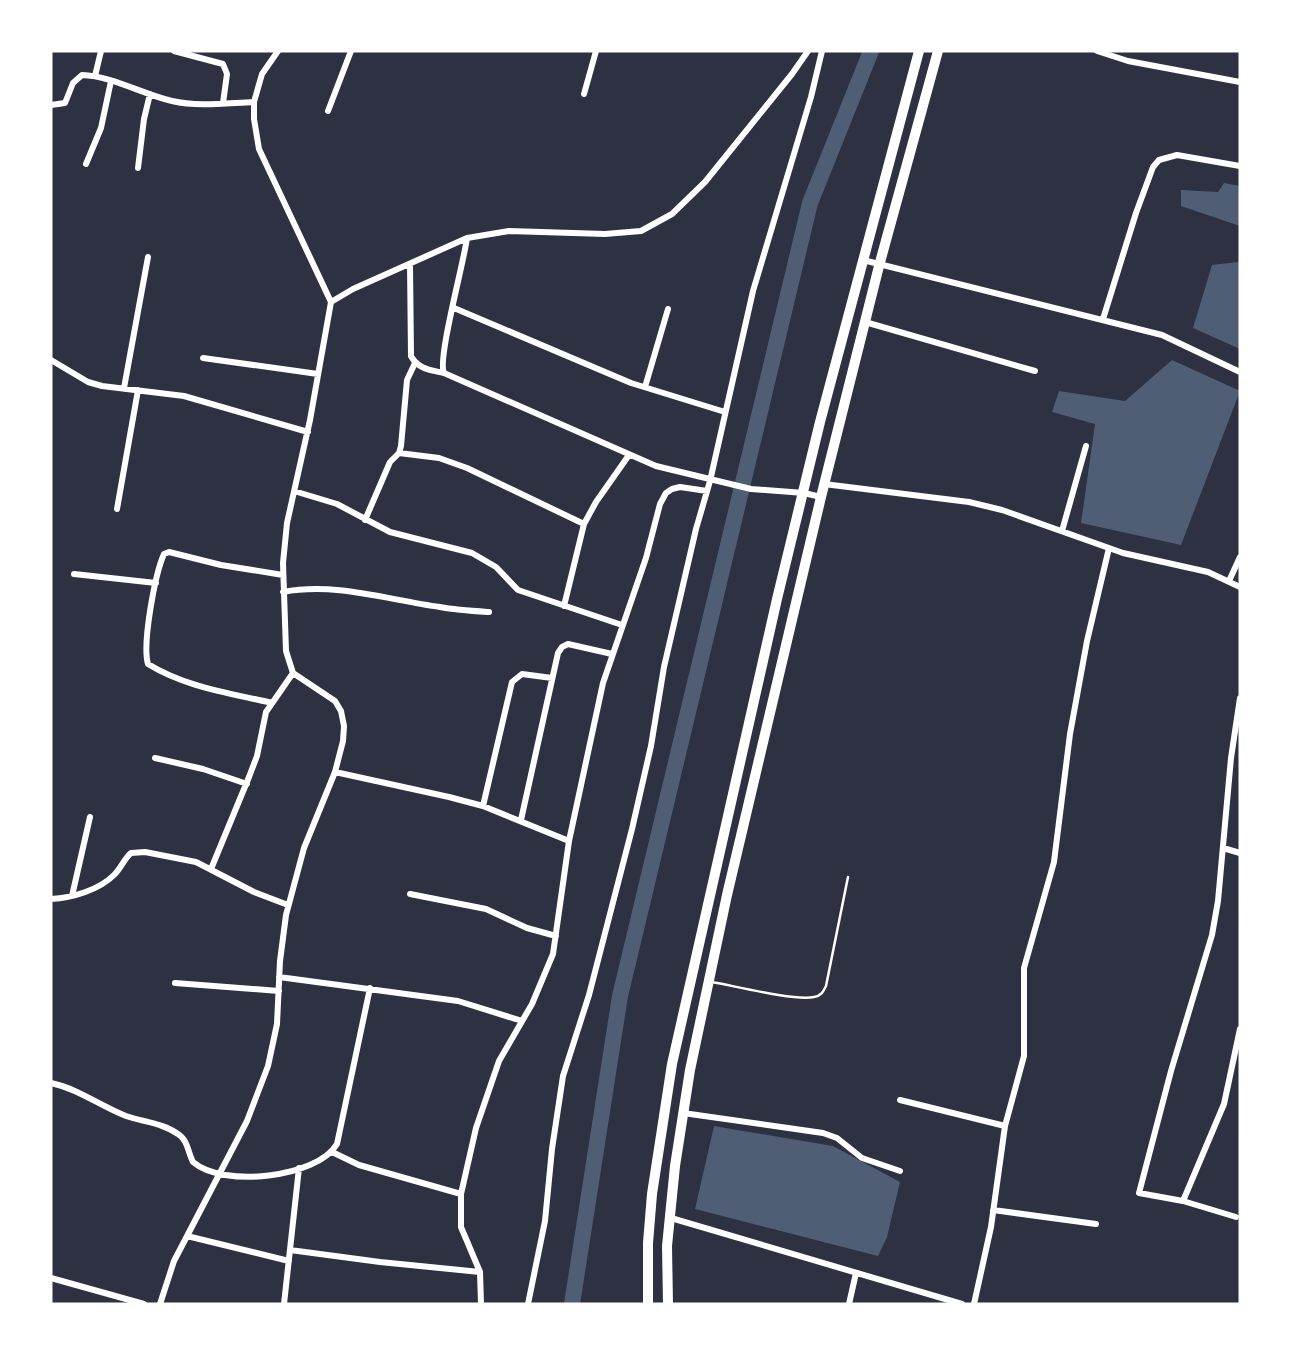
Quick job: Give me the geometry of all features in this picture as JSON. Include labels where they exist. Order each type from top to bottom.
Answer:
[{"type":"main road","points":[[648,1304],[648,1243],[652,1194],[672,1064],[774,611],[839,344],[919,51]]},
{"type":"main road","points":[[668,1304],[667,1246],[683,1114],[709,981],[824,484],[879,265],[938,51]]},
{"type":"street","points":[[95,76],[101,51]]},
{"type":"street","points":[[174,51],[223,64],[227,74],[223,103]]},
{"type":"street","points":[[160,1304],[174,1261],[247,1121],[268,1066],[277,1024],[279,977],[288,905],[304,848],[335,772],[343,741],[341,711],[335,701],[293,673],[286,650],[283,575],[287,523],[308,432],[331,302],[260,149],[254,120],[254,102],[262,74],[278,51]]},
{"type":"street","points":[[328,111],[351,51]]},
{"type":"street","points":[[584,94],[596,51]]},
{"type":"street","points":[[331,302],[353,289],[467,238],[509,231],[605,234],[641,231],[672,214],[705,181],[777,94],[808,51]]},
{"type":"street","points":[[528,1304],[545,1221],[558,1098],[632,829],[651,746],[664,667],[753,291],[811,97],[822,51]]},
{"type":"street","points":[[1097,51],[1151,66],[1240,82]]},
{"type":"street","points":[[51,106],[65,103],[76,78],[82,75],[95,76],[185,103],[254,102]]},
{"type":"street","points":[[86,164],[101,128],[111,81]]},
{"type":"street","points":[[138,168],[150,94]]},
{"type":"street","points":[[1103,319],[1136,213],[1153,167],[1159,160],[1177,155],[1240,166]]},
{"type":"street","points":[[444,373],[441,364],[444,343],[454,308],[467,238]]},
{"type":"street","points":[[124,388],[148,257]]},
{"type":"street","points":[[863,260],[1162,335],[1240,372]]},
{"type":"street","points":[[410,264],[409,346],[415,363],[423,368],[444,373],[656,466],[719,483],[821,497]]},
{"type":"street","points":[[454,308],[645,387],[725,412]]},
{"type":"street","points":[[645,387],[668,309]]},
{"type":"street","points":[[865,322],[1035,371]]},
{"type":"street","points":[[204,358],[318,374]]},
{"type":"street","points":[[51,360],[88,382],[184,396],[308,432]]},
{"type":"street","points":[[365,520],[390,463],[399,453],[407,380],[415,363]]},
{"type":"street","points":[[117,509],[138,390]]},
{"type":"street","points":[[1062,531],[1086,446]]},
{"type":"street","points":[[399,453],[439,458],[467,468],[584,524]]},
{"type":"street","points":[[564,606],[584,524],[629,454]]},
{"type":"street","points":[[824,484],[969,502],[1002,510],[1109,548],[1208,572],[1240,587]]},
{"type":"street","points":[[481,1304],[480,1272],[461,1227],[461,1194],[476,1128],[499,1061],[547,972],[556,936],[569,841],[603,683],[646,558],[660,504],[666,493],[680,487],[707,491]]},
{"type":"street","points":[[294,491],[337,505],[408,538],[472,553],[496,567],[518,590],[622,625]]},
{"type":"street","points":[[974,1304],[985,1265],[1005,1126],[1024,1056],[1024,968],[1054,862],[1070,734],[1087,641],[1109,548]]},
{"type":"street","points":[[272,703],[196,685],[158,670],[148,664],[145,646],[164,554],[169,552],[221,565],[283,575]]},
{"type":"street","points":[[1229,580],[1240,557]]},
{"type":"street","points":[[74,573],[156,583]]},
{"type":"street","points":[[283,592],[319,588],[489,612]]},
{"type":"street","points":[[521,820],[558,653],[568,644],[612,654]]},
{"type":"street","points":[[211,869],[257,757],[267,712],[293,673]]},
{"type":"street","points":[[482,806],[512,682],[522,674],[552,678]]},
{"type":"street","points":[[1236,1217],[1183,1201],[1139,1193],[1171,1072],[1212,935],[1240,698]]},
{"type":"street","points":[[155,758],[203,769],[247,785]]},
{"type":"street","points":[[335,772],[482,806],[569,841]]},
{"type":"street","points":[[72,896],[90,817]]},
{"type":"street","points":[[1223,848],[1240,853]]},
{"type":"street","points":[[51,899],[72,896],[111,878],[126,857],[136,851],[180,858],[211,869],[254,892],[288,905]]},
{"type":"street","points":[[410,894],[486,909],[527,928],[556,936]]},
{"type":"street","points":[[279,977],[458,1000],[522,1021]]},
{"type":"street","points":[[174,983],[279,991]]},
{"type":"street","points":[[51,1083],[80,1092],[124,1115],[178,1133],[184,1139],[193,1163],[219,1175],[250,1178],[299,1168],[321,1161],[337,1144],[370,988]]},
{"type":"street","points":[[1183,1201],[1224,1104],[1240,1029]]},
{"type":"street","points":[[900,1100],[1005,1126]]},
{"type":"street","points":[[683,1114],[823,1133],[836,1138],[862,1158],[900,1171]]},
{"type":"street","points":[[332,1152],[359,1165],[461,1194]]},
{"type":"street","points":[[284,1304],[299,1168]]},
{"type":"street","points":[[993,1210],[1096,1224]]},
{"type":"street","points":[[671,1217],[962,1304]]},
{"type":"street","points":[[187,1236],[289,1261]]},
{"type":"street","points":[[290,1250],[480,1272]]},
{"type":"street","points":[[849,1304],[856,1273]]},
{"type":"street","points":[[51,1278],[144,1304]]},
{"type":"lane","points":[[709,981],[798,997],[821,994],[826,986],[848,877]]},
{"type":"water","points":[[1224,183],[1240,186],[1240,226],[1181,206],[1181,190],[1218,192]]},
{"type":"water","points":[[1240,259],[1240,349],[1193,328],[1212,265],[1238,262]]},
{"type":"water","points":[[1172,360],[1240,391],[1181,545],[1081,523],[1095,424],[1052,412],[1059,391],[1125,401]]},
{"type":"water","points":[[714,1126],[833,1146],[900,1182],[887,1237],[878,1256],[695,1209]]},
{"type":"waterway","points":[[572,1304],[620,996],[810,203],[871,51]]}]
